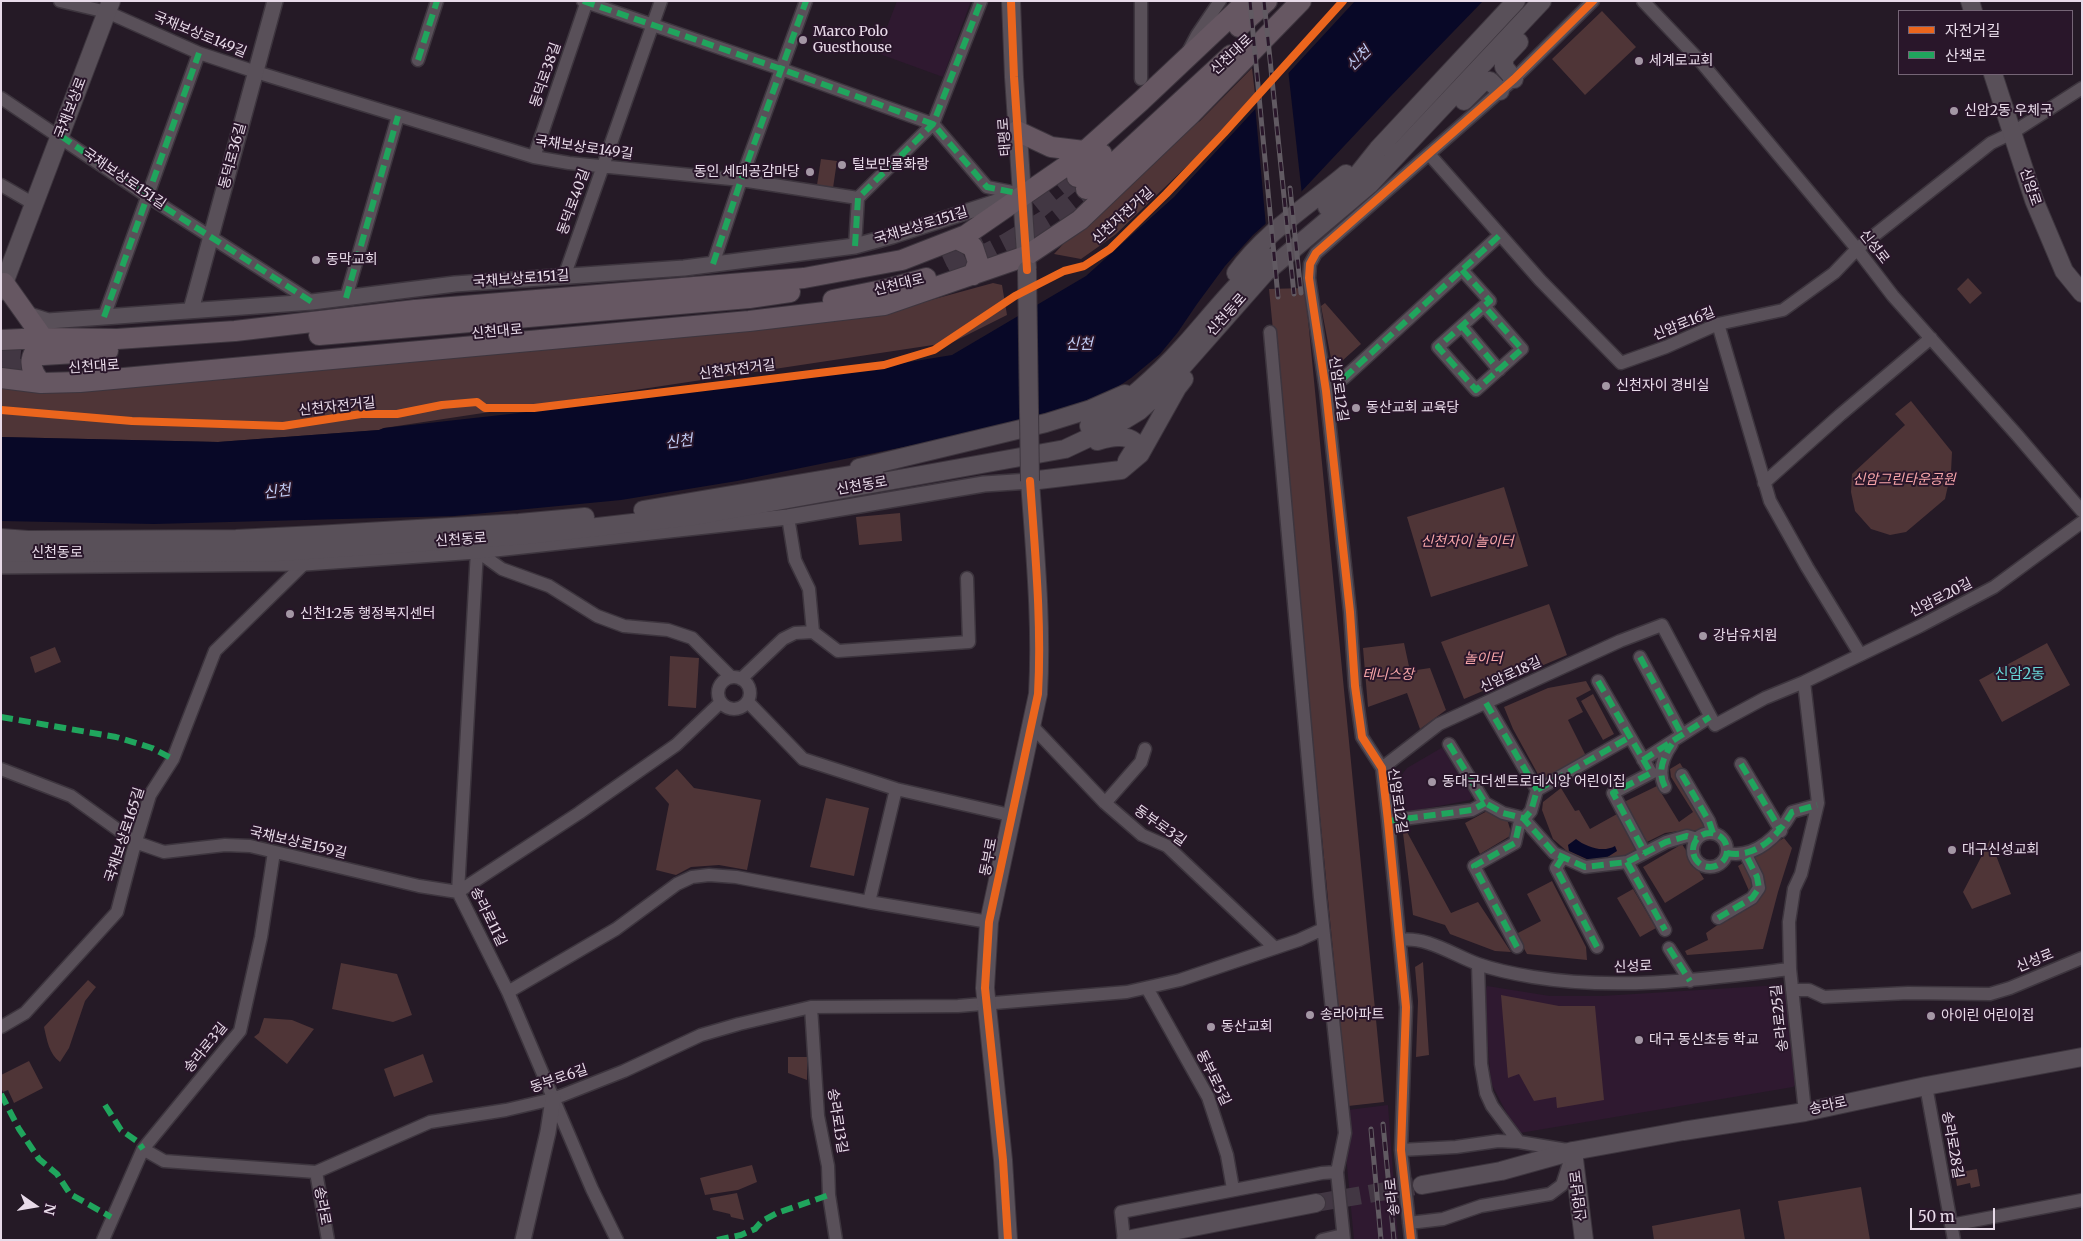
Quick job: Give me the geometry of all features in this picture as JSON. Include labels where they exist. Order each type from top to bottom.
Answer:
[{"type":"highway","points":[[1,378],[42,362],[117,340],[235,331],[415,310],[804,278],[902,260],[966,236],[1022,196],[1084,175],[1183,61],[1247,1]]},
{"type":"highway","name":"신천대로","points":[[1084,175],[1267,1]]},
{"type":"highway","name":"신천대로","points":[[1084,175],[1287,10],[1302,1]]},
{"type":"highway","points":[[1017,131],[1051,147],[1084,175]]},
{"type":"highway","points":[[1,340],[80,382],[807,315],[884,305],[973,275],[1027,263],[1080,220],[1084,175]]},
{"type":"highway","points":[[957,239],[973,247],[978,262],[973,275]]},
{"type":"highway","name":"신천대로","points":[[42,362],[113,351],[748,298],[855,283],[947,265]]},
{"type":"highway","points":[[2,287],[26,314],[42,362]]},
{"type":"main road","name":"태평로","points":[[1011,1],[1017,131],[1027,263],[1030,481]]},
{"type":"main road","points":[[1500,91],[1490,81],[1483,82],[1414,151],[1398,156],[1380,146],[1516,1]]},
{"type":"main road","name":"신천동로","points":[[1,553],[279,552],[528,536],[694,516],[1065,449],[1116,425],[1139,410],[1160,392],[1265,273],[1362,191],[1398,156],[1542,1]]},
{"type":"main road","points":[[1514,78],[1504,67],[1504,58],[1557,1]]},
{"type":"main road","name":"국채보상로","points":[[2,287],[109,7]]},
{"type":"main road","name":"신암로","points":[[1993,75],[2034,200],[2064,271],[2082,293]]},
{"type":"main road","name":"신천동로","points":[[1,540],[236,539],[519,523],[665,507],[787,486],[1046,423],[1091,409],[1141,387],[1194,334],[1242,264],[1260,244],[1282,224],[1380,146]]},
{"type":"main road","points":[[1030,481],[1121,470],[1140,454],[1177,388],[1198,361],[1214,330]]},
{"type":"main road","points":[[1065,449],[1121,436],[1131,438],[1135,442],[1135,448],[1121,470]]},
{"type":"main road","name":"동부로","points":[[1008,1240],[1003,1160],[986,988],[989,922],[1010,816],[1038,694],[1040,664],[1038,592],[1030,481]]},
{"type":"main road","name":"송라로","points":[[1422,1185],[1501,1171],[1573,1152],[1683,1131],[1805,1112],[1926,1086],[2082,1057]]},
{"type":"main road","name":"신암남로","points":[[1573,1152],[1584,1240]]},
{"type":"main road","points":[[1125,1240],[1148,1238],[1316,1203]]},
{"type":"street","points":[[60,1],[109,7]]},
{"type":"street","name":"동덕로36길","points":[[191,310],[275,1]]},
{"type":"street","points":[[418,60],[437,1]]},
{"type":"street","name":"동덕로40길","points":[[564,276],[662,1]]},
{"type":"street","points":[[713,264],[741,180],[806,1]]},
{"type":"street","points":[[855,246],[858,198],[933,124],[981,1]]},
{"type":"street","points":[[1141,79],[1142,1]]},
{"type":"street","points":[[1183,61],[1196,35],[1220,1]]},
{"type":"street","name":"신암로12길","points":[[1400,940],[1382,768],[1362,738],[1355,686],[1350,612],[1326,391],[1308,278],[1310,264],[1316,253],[1500,91],[1593,1]]},
{"type":"street","name":"신성로","points":[[1642,1],[1701,62],[1857,249],[1892,296],[2082,511]]},
{"type":"street","points":[[586,2],[782,69],[933,124],[987,188],[1022,196]]},
{"type":"street","name":"동덕로38길","points":[[534,157],[586,2]]},
{"type":"street","name":"국채보상로149길","points":[[109,7],[199,54],[534,157],[741,180],[858,198]]},
{"type":"street","points":[[104,317],[199,54]]},
{"type":"street","name":"신암로16길","points":[[1428,154],[1588,331],[1621,363],[1666,347],[1718,324],[1783,310],[1834,273],[1857,249],[1991,143],[2012,133],[2082,88]]},
{"type":"street","name":"국채보상로151길","points":[[1,98],[61,136],[147,196],[312,302],[455,284],[684,268],[855,246],[960,214],[994,201],[1022,196]]},
{"type":"street","points":[[346,298],[398,116]]},
{"type":"street","points":[[1,186],[34,204]]},
{"type":"street","points":[[1344,378],[1500,235]]},
{"type":"street","points":[[1462,270],[1490,301],[1484,306],[1438,347],[1476,390],[1522,349],[1484,306]]},
{"type":"street","points":[[26,314],[48,321],[312,302]]},
{"type":"street","points":[[1718,324],[1764,483],[1774,508],[1850,641],[1860,654]]},
{"type":"street","points":[[1462,326],[1499,370]]},
{"type":"street","points":[[1270,332],[1323,929],[1344,1133],[1337,1172],[1343,1238],[1322,1240]]},
{"type":"street","points":[[1764,483],[1840,415],[1931,338]]},
{"type":"street","name":"신천동로","points":[[1,566],[305,563],[477,551],[788,517],[984,484],[1030,481]]},
{"type":"street","points":[[788,517],[795,560],[809,589],[813,632]]},
{"type":"street","name":"신암로20길","points":[[1710,716],[1715,726],[1765,698],[1804,682],[1920,626],[1994,587],[2082,522]]},
{"type":"street","points":[[477,551],[502,569],[550,586],[597,616],[624,626],[668,630],[692,638],[736,678],[749,687],[748,702],[744,706],[734,709],[725,707],[720,702],[718,688],[721,683],[736,678],[783,639],[795,633],[813,632],[838,652],[969,642],[967,578]]},
{"type":"street","name":"송라로11길","points":[[477,551],[458,892],[508,992],[592,1189],[617,1240]]},
{"type":"street","name":"국채보상로165길","points":[[1,1027],[25,1013],[117,912],[135,842],[150,795],[173,759],[215,651],[305,563]]},
{"type":"street","name":"신암로18길","points":[[1382,768],[1439,724],[1620,641],[1662,625],[1710,716]]},
{"type":"street","points":[[1640,658],[1678,737]]},
{"type":"street","points":[[1598,681],[1651,773],[1613,793],[1645,853]]},
{"type":"street","points":[[1727,853],[1738,856],[1757,849],[1781,831],[1792,812],[1817,805],[1804,682]]},
{"type":"street","points":[[458,892],[579,813],[676,745],[720,702]]},
{"type":"street","points":[[748,702],[803,758],[896,789],[1010,816]]},
{"type":"street","points":[[1486,703],[1537,790]]},
{"type":"street","points":[[1643,760],[1710,716]]},
{"type":"street","name":"동부로3길","points":[[1032,726],[1106,804],[1142,835],[1167,846],[1275,948]]},
{"type":"street","points":[[1517,947],[1474,866],[1515,843],[1519,825],[1523,818],[1531,811],[1537,790],[1630,737]]},
{"type":"street","points":[[1665,787],[1662,782],[1661,767],[1665,754],[1678,737]]},
{"type":"street","points":[[1449,744],[1485,803],[1503,813],[1523,818],[1554,853],[1585,867],[1626,862],[1666,842],[1687,836],[1697,839]]},
{"type":"street","points":[[1106,804],[1141,762],[1145,749]]},
{"type":"street","points":[[1741,764],[1781,831]]},
{"type":"street","name":"국채보상로159길","points":[[1,770],[71,796],[135,842],[164,852],[225,845],[250,846],[420,886],[458,892]]},
{"type":"street","points":[[1682,775],[1709,821],[1713,833]]},
{"type":"street","points":[[869,902],[896,789]]},
{"type":"street","points":[[1388,821],[1472,810],[1485,803]]},
{"type":"street","name":"송라로25길","points":[[1805,1112],[1790,969],[1789,922],[1794,889],[1801,873],[1817,805]]},
{"type":"street","points":[[1713,833],[1723,838],[1727,853],[1720,864],[1710,867],[1700,864],[1694,855],[1694,844],[1702,835],[1713,833]]},
{"type":"street","name":"송라로3길","points":[[103,1240],[143,1149],[240,1031],[261,937],[274,852]]},
{"type":"street","points":[[1718,918],[1752,898],[1759,888],[1757,876],[1745,853]]},
{"type":"street","points":[[1562,856],[1556,868],[1597,947]]},
{"type":"street","points":[[1626,862],[1665,930]]},
{"type":"street","points":[[508,992],[616,929],[677,884],[692,877],[709,875],[736,877],[989,922]]},
{"type":"street","name":"동부로6길","points":[[143,1149],[164,1160],[316,1172],[430,1122],[506,1110],[553,1100],[624,1071],[701,1035],[811,1007],[958,1006],[1128,992],[1180,980],[1300,940],[1323,929]]},
{"type":"street","name":"신성로","points":[[1400,940],[1411,939],[1449,951],[1478,964],[1533,978],[1599,983],[1690,981],[1790,969]]},
{"type":"street","name":"송라로","points":[[1400,940],[1406,1008],[1401,1150],[1411,1240]]},
{"type":"street","points":[[1669,948],[1690,981]]},
{"type":"street","name":"신성로","points":[[1792,990],[1809,990],[1824,997],[1908,993],[1990,994],[2010,988],[2082,958]]},
{"type":"street","points":[[1478,964],[1481,1064],[1486,1093],[1492,1106],[1519,1142]]},
{"type":"street","name":"동부로5길","points":[[1146,988],[1208,1097],[1222,1138],[1233,1189]]},
{"type":"street","name":"송라로13길","points":[[811,1007],[818,1116],[828,1164],[836,1240]]},
{"type":"street","name":"송라로28길","points":[[1926,1086],[1954,1240]]},
{"type":"street","points":[[523,1240],[548,1132],[553,1100]]},
{"type":"street","name":"송라로","points":[[1401,1150],[1456,1148],[1498,1141],[1519,1142],[1573,1152]]},
{"type":"street","points":[[1409,1223],[1443,1219],[1481,1206],[1550,1194],[1562,1185],[1573,1152]]},
{"type":"street","name":"송라로","points":[[316,1172],[328,1240]]},
{"type":"street","points":[[1125,1240],[1121,1212],[1233,1189],[1337,1172]]},
{"type":"street","points":[[1951,1225],[2082,1200]]},
{"type":"shaded area","points":[[897,1],[971,1],[943,77],[877,53]]},
{"type":"shaded area","name":"동대구더센트로데시앙 어린이집","points":[[1443,747],[1473,794],[1470,800],[1403,813],[1399,811],[1398,788],[1400,777],[1407,768]]},
{"type":"shaded area","name":"대구 동신초등 학교","points":[[1780,985],[1786,990],[1795,1085],[1793,1087],[1520,1133],[1515,1129],[1491,1083],[1484,997],[1487,986],[1550,996],[1602,996]]},
{"type":"shaded area","points":[[1388,1105],[1398,1240],[1354,1240],[1346,1155],[1351,1131],[1348,1110]]},
{"type":"green space","points":[[1602,11],[1636,47],[1585,95],[1552,59]]},
{"type":"green space","points":[[1252,68],[1255,94],[1225,131],[1115,235],[1081,259],[1054,254],[1192,126],[1200,121]]},
{"type":"green space","points":[[821,159],[837,161],[833,188],[817,185]]},
{"type":"green space","points":[[1968,278],[1982,293],[1970,304],[1957,289]]},
{"type":"green space","points":[[993,283],[1002,285],[1007,315],[953,342],[379,430],[218,442],[1,437],[1,388],[738,328],[784,327],[887,312]]},
{"type":"green space","points":[[1305,288],[1384,1102],[1348,1106],[1269,289]]},
{"type":"green space","points":[[1325,303],[1361,344],[1333,369],[1321,306]]},
{"type":"green space","name":"신암그린타운공원","points":[[1911,401],[1952,452],[1951,472],[1945,499],[1906,532],[1890,535],[1871,529],[1855,511],[1851,492],[1852,474],[1905,425],[1895,414]]},
{"type":"green space","name":"신천자이 놀이터","points":[[1504,487],[1528,566],[1431,597],[1407,517]]},
{"type":"green space","points":[[900,513],[902,541],[859,545],[856,517]]},
{"type":"green space","name":"놀이터","points":[[1549,604],[1567,655],[1464,699],[1441,642]]},
{"type":"green space","name":"테니스장","points":[[1404,643],[1410,671],[1430,668],[1446,710],[1420,729],[1407,693],[1368,707],[1363,648]]},
{"type":"green space","points":[[2047,643],[2070,685],[2002,722],[1979,680]]},
{"type":"green space","points":[[55,647],[61,662],[35,673],[30,657]]},
{"type":"green space","points":[[670,656],[699,658],[696,708],[668,706]]},
{"type":"green space","points":[[1586,681],[1591,690],[1576,698],[1583,712],[1568,720],[1586,756],[1547,778],[1540,778],[1513,729],[1504,707],[1548,688]]},
{"type":"green space","points":[[1593,694],[1614,734],[1603,740],[1581,701]]},
{"type":"green space","points":[[1680,763],[1717,824],[1699,831],[1686,830],[1665,833],[1647,842],[1624,802],[1657,786],[1679,822],[1693,812],[1671,777],[1670,769]]},
{"type":"green space","points":[[677,769],[694,788],[761,800],[747,870],[719,865],[691,867],[676,875],[656,870],[669,804],[655,788]]},
{"type":"green space","points":[[1561,788],[1575,811],[1579,810],[1590,829],[1617,814],[1638,848],[1624,857],[1589,863],[1569,853],[1553,839],[1542,810],[1543,802]]},
{"type":"green space","points":[[826,798],[869,808],[854,876],[810,867]]},
{"type":"green space","points":[[1489,810],[1507,819],[1511,832],[1510,836],[1480,854],[1465,823]]},
{"type":"green space","points":[[1407,832],[1451,913],[1478,902],[1511,952],[1495,951],[1450,934],[1445,925],[1413,915],[1403,833]]},
{"type":"green space","points":[[1784,838],[1792,848],[1763,949],[1687,955],[1685,951],[1708,940],[1706,933],[1719,924],[1713,913],[1750,893],[1738,866]]},
{"type":"green space","points":[[1990,840],[2011,894],[1972,909],[1963,892]]},
{"type":"green space","points":[[1682,844],[1704,879],[1665,903],[1643,867]]},
{"type":"green space","points":[[1552,881],[1586,947],[1587,960],[1527,954],[1516,934],[1541,921],[1527,894]]},
{"type":"green space","points":[[1633,889],[1656,928],[1640,937],[1617,898]]},
{"type":"green space","points":[[1423,962],[1429,1055],[1416,1057],[1418,1001],[1415,967]]},
{"type":"green space","points":[[341,963],[397,974],[412,1015],[393,1022],[332,1009]]},
{"type":"green space","points":[[88,980],[96,987],[85,1001],[69,1048],[60,1062],[51,1051],[44,1027]]},
{"type":"green space","points":[[1501,995],[1559,1006],[1595,1006],[1604,1100],[1557,1108],[1556,1097],[1534,1101],[1519,1074],[1508,1078]]},
{"type":"green space","points":[[264,1018],[292,1020],[314,1029],[287,1064],[254,1037],[259,1033]]},
{"type":"green space","points":[[423,1054],[433,1082],[394,1097],[384,1069]]},
{"type":"green space","points":[[788,1057],[807,1057],[807,1080],[788,1073]]},
{"type":"green space","points":[[29,1061],[43,1088],[14,1103],[8,1090],[3,1092],[1,1088],[1,1075]]},
{"type":"green space","points":[[752,1165],[757,1182],[738,1190],[705,1195],[700,1178]]},
{"type":"green space","points":[[1977,1169],[1980,1186],[1971,1188],[1970,1183],[1957,1186],[1955,1173]]},
{"type":"green space","points":[[1861,1187],[1870,1240],[1785,1240],[1778,1201]]},
{"type":"green space","points":[[737,1193],[744,1220],[713,1210],[710,1198]]},
{"type":"green space","points":[[1740,1209],[1745,1240],[1654,1240],[1652,1226]]},
{"type":"water","name":"신천","points":[[1355,1],[1483,1],[1300,193],[1253,235],[1225,266],[1160,354],[1131,378],[1104,396],[1059,411],[933,441],[737,481],[621,500],[454,516],[154,524],[1,521],[1,437],[218,442],[379,430],[836,374],[952,355],[1086,276],[1174,197]]},
{"type":"water","points":[[1576,839],[1600,849],[1615,846],[1617,851],[1606,858],[1591,861],[1569,851],[1568,845]]},
{"type":"pier","points":[[1288,69],[1302,195],[1266,227],[1255,105]]},
{"type":"tunnel","points":[[1038,209],[1077,177]]},
{"type":"tunnel","points":[[950,272],[1005,244],[1052,216],[1086,189]]},
{"type":"tunnel","points":[[943,258],[982,240]]},
{"type":"tunnel","points":[[1,351],[43,355]]},
{"type":"tunnel","points":[[1,368],[41,370]]},
{"type":"tunnel","points":[[1316,1203],[1422,1185]]},
{"type":"railway","points":[[1250,1],[1278,297]]},
{"type":"railway","points":[[1264,1],[1294,294]]},
{"type":"railway","points":[[1290,188],[1301,293]]},
{"type":"railway","points":[[1383,1124],[1394,1240]]},
{"type":"railway","points":[[1371,1129],[1381,1240]]},
{"type":"marked path","points":[[418,60],[437,1]]},
{"type":"marked path","points":[[583,1],[933,124],[987,187],[1022,194]]},
{"type":"marked path","points":[[713,264],[741,180],[806,1]]},
{"type":"marked path","points":[[855,246],[858,198],[933,124],[981,1]]},
{"type":"marked path","points":[[104,317],[199,53]]},
{"type":"marked path","points":[[346,298],[398,116]]},
{"type":"marked path","points":[[61,136],[147,196],[312,302]]},
{"type":"marked path","points":[[1344,378],[1500,235]]},
{"type":"marked path","points":[[1462,270],[1490,301],[1484,306],[1438,347],[1476,390],[1522,349],[1484,306]]},
{"type":"marked path","points":[[1462,326],[1499,370]]},
{"type":"marked path","points":[[1640,657],[1682,735]]},
{"type":"marked path","points":[[1598,681],[1651,773],[1613,793],[1645,853]]},
{"type":"marked path","points":[[1486,703],[1537,790]]},
{"type":"marked path","points":[[1,717],[116,737],[152,748],[173,759]]},
{"type":"marked path","points":[[1643,760],[1710,717]]},
{"type":"marked path","points":[[1517,947],[1474,866],[1515,843],[1519,825],[1531,811],[1537,790],[1630,737]]},
{"type":"marked path","points":[[1449,744],[1485,803],[1503,813],[1523,818],[1554,853],[1585,867],[1627,862],[1666,842],[1687,836],[1697,839]]},
{"type":"marked path","points":[[1665,787],[1661,770],[1666,754],[1672,744]]},
{"type":"marked path","points":[[1741,764],[1781,831]]},
{"type":"marked path","points":[[1682,775],[1709,821],[1713,833]]},
{"type":"marked path","points":[[1388,821],[1472,810],[1485,803]]},
{"type":"marked path","points":[[1727,853],[1738,854],[1757,849],[1773,837],[1792,812],[1817,805]]},
{"type":"marked path","points":[[1710,833],[1722,838],[1727,850],[1722,862],[1710,867],[1698,862],[1693,850],[1698,838],[1710,833]]},
{"type":"marked path","points":[[1718,918],[1752,898],[1759,888],[1757,877],[1745,853]]},
{"type":"marked path","points":[[1563,857],[1556,868],[1597,947]]},
{"type":"marked path","points":[[1627,862],[1665,930]]},
{"type":"marked path","points":[[1669,948],[1690,981]]},
{"type":"marked path","points":[[1,1094],[19,1129],[39,1159],[57,1174],[70,1194],[111,1217]]},
{"type":"marked path","points":[[105,1105],[121,1130],[138,1142],[143,1149]]},
{"type":"marked path","points":[[717,1240],[741,1235],[755,1229],[762,1221],[777,1213],[829,1195]]},
{"type":"cycle path","points":[[1011,1],[1014,77],[1027,270]]},
{"type":"cycle path","name":"신천자전거길","points":[[1,410],[132,421],[283,426],[361,414],[397,414],[442,405],[477,402],[485,408],[534,408],[884,365],[934,350],[1015,296],[1064,271],[1084,266],[1110,249],[1224,133],[1343,1]]},
{"type":"cycle path","points":[[1411,1240],[1401,1150],[1406,1007],[1388,821],[1382,768],[1362,737],[1355,686],[1350,612],[1326,391],[1309,278],[1310,264],[1316,253],[1514,79],[1593,1]]},
{"type":"cycle path","points":[[1008,1240],[1003,1160],[985,988],[989,922],[1038,694],[1039,614],[1030,481]]},
{"type":"place","name":"Marco Polo Guesthouse","points":[[803,40]]},
{"type":"place","name":"세계로교회","points":[[1639,61]]},
{"type":"place","name":"신암2동 우체국","points":[[1954,111]]},
{"type":"place","name":"털보만물화랑","points":[[842,165]]},
{"type":"place","name":"동인 세대공감마당","points":[[810,172]]},
{"type":"place","name":"동막교회","points":[[316,260]]},
{"type":"place","name":"신천자이 경비실","points":[[1606,386]]},
{"type":"place","name":"동산교회 교육당","points":[[1356,408]]},
{"type":"place","name":"신천1·2동 행정복지센터","points":[[290,614]]},
{"type":"place","name":"강남유치원","points":[[1703,636]]},
{"type":"place","name":"동대구더센트로데시앙 어린이집","points":[[1432,782]]},
{"type":"place","name":"대구신성교회","points":[[1952,850]]},
{"type":"place","name":"송라아파트","points":[[1310,1015]]},
{"type":"place","name":"아이린 어린이집","points":[[1931,1016]]},
{"type":"place","name":"동산교회","points":[[1211,1027]]},
{"type":"place","name":"대구 동신초등 학교","points":[[1639,1040]]},
{"type":"district","name":"신암2동","points":[[2020,675]]}]
